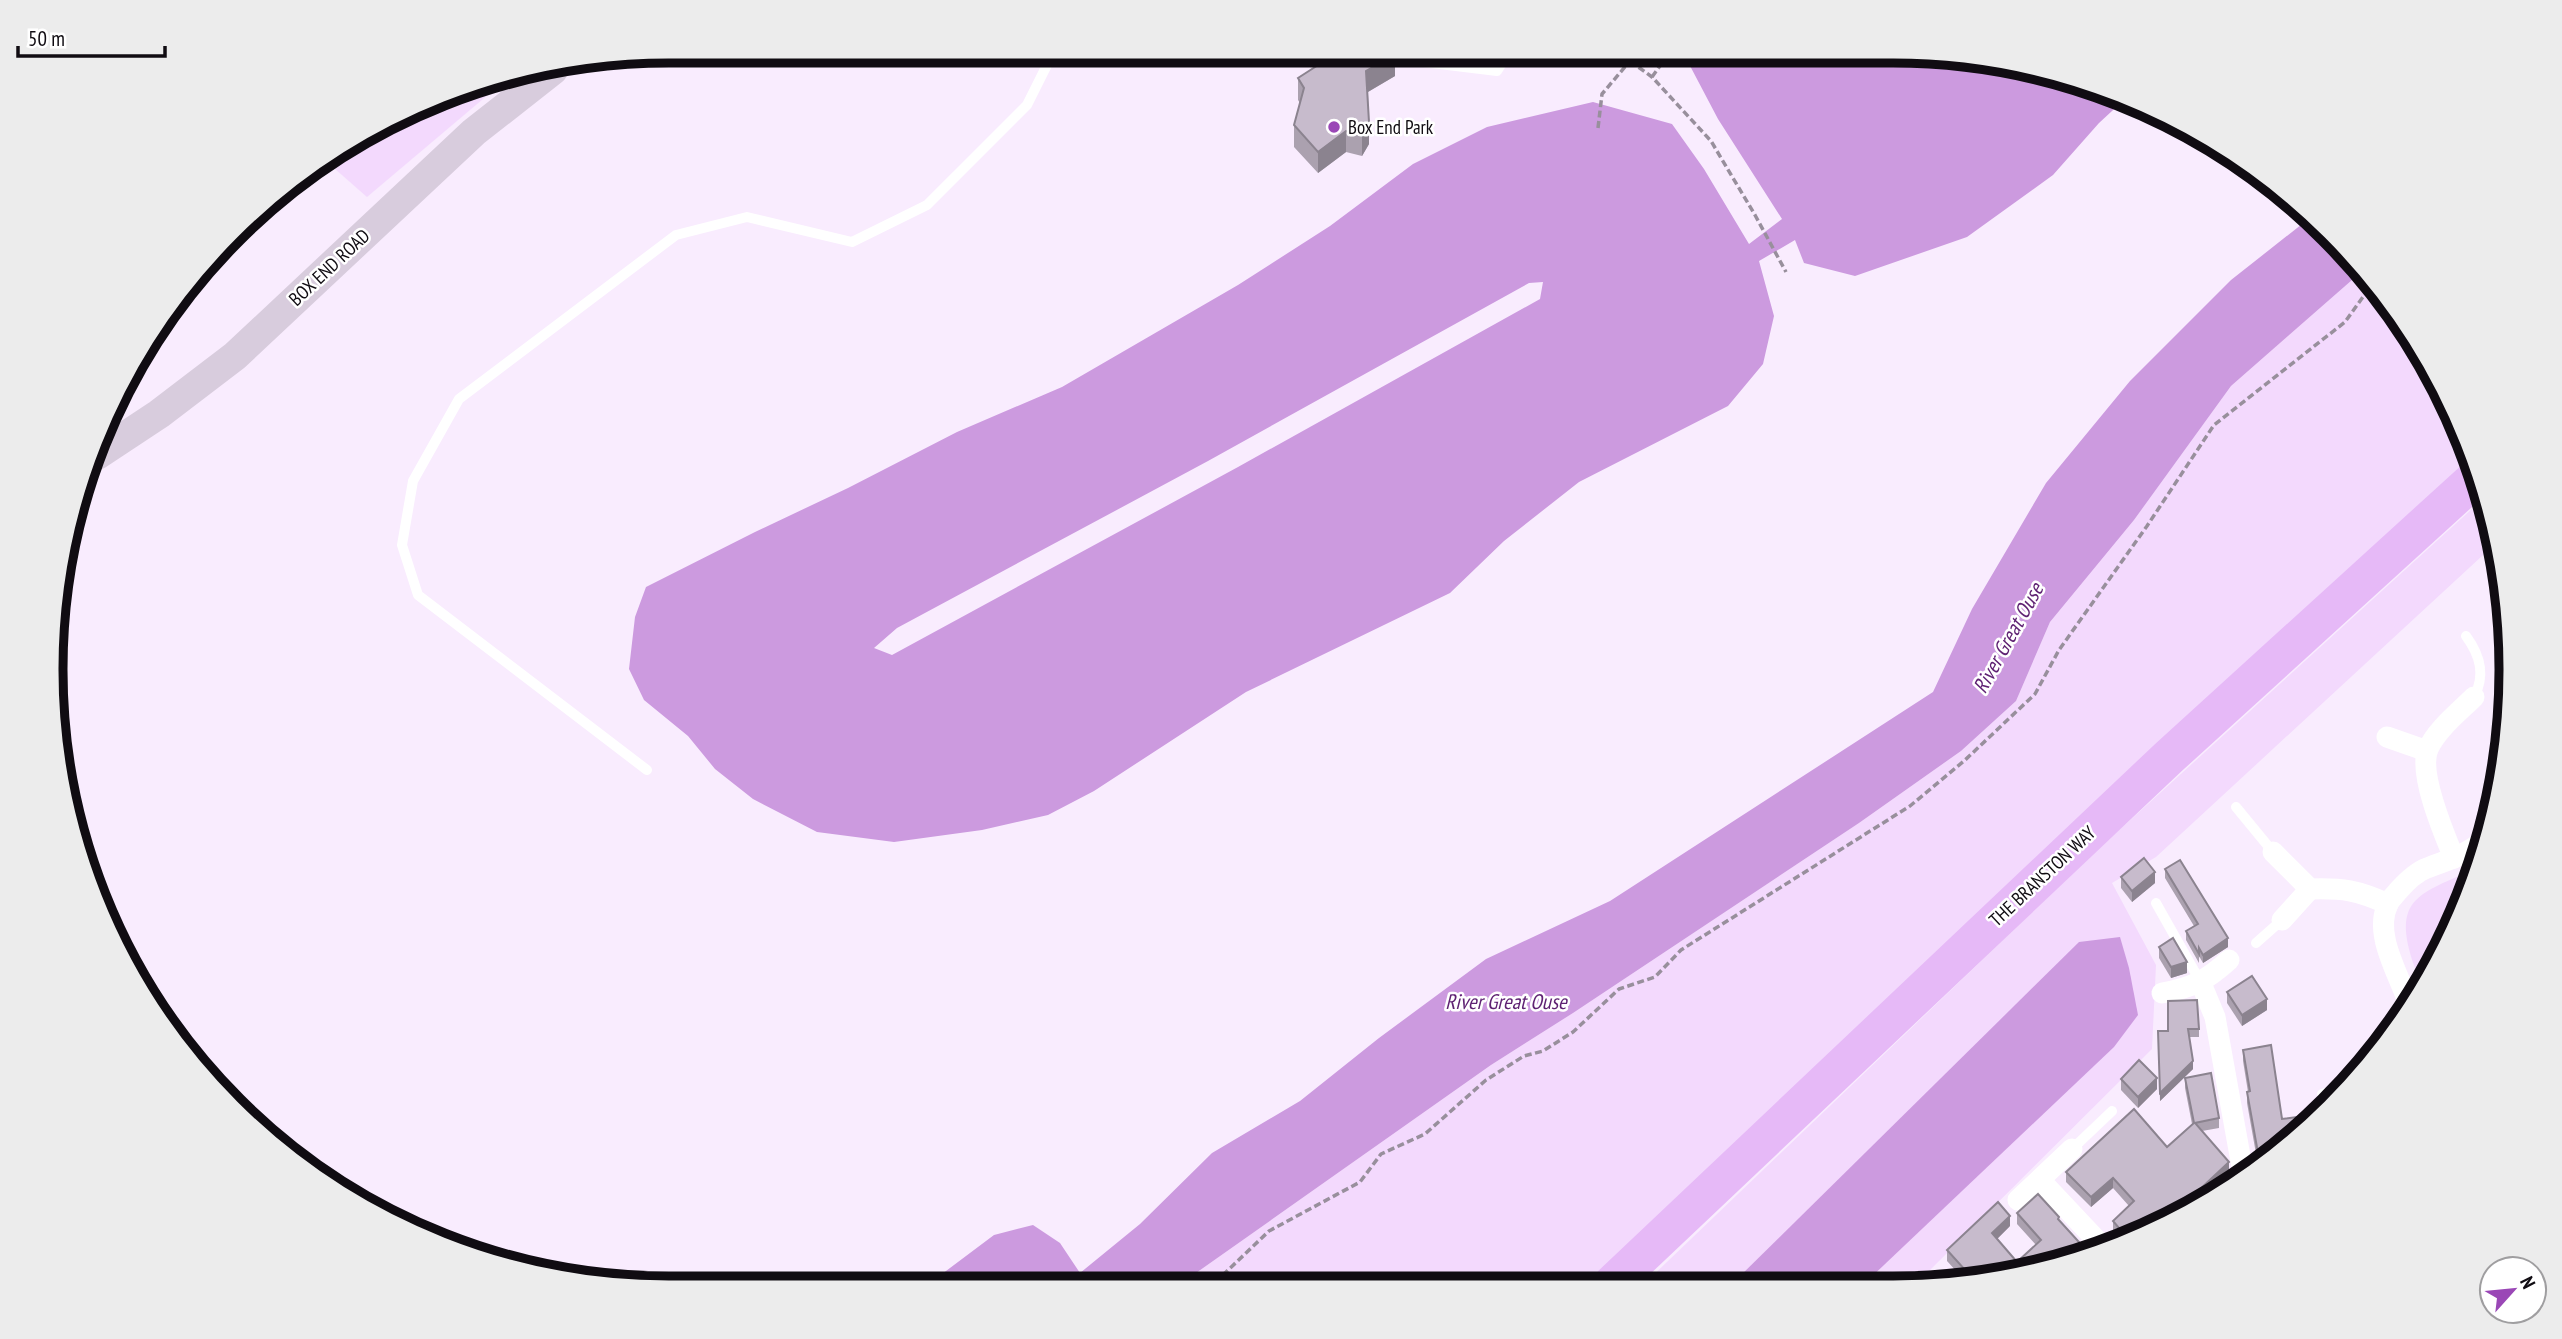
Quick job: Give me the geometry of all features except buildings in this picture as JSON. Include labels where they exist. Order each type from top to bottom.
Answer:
[{"type":"highway","name":"THE BRANSTON WAY","points":[[1620,1276],[1857,1049],[2169,757],[2470,484]]},
{"type":"street","name":"BOX END ROAD","points":[[104,450],[159,414],[235,356],[474,132],[545,76]]},
{"type":"street","points":[[2454,858],[2443,834],[2427,773],[2427,751],[2438,733],[2474,697]]},
{"type":"street","points":[[2387,737],[2427,751]]},
{"type":"street","points":[[2405,994],[2385,942],[2383,921],[2388,904],[2402,886],[2420,871],[2471,850]]},
{"type":"street","points":[[2273,852],[2310,889]]},
{"type":"street","points":[[2283,920],[2310,889],[2360,891],[2388,904]]},
{"type":"street","points":[[2162,993],[2186,989],[2215,973],[2229,960]]},
{"type":"street","points":[[2200,981],[2215,1017],[2242,1165]]},
{"type":"street","points":[[2018,1200],[2073,1149]]},
{"type":"street","points":[[2040,1180],[2097,1240]]},
{"type":"lane","points":[[648,770],[418,595],[402,545],[413,481],[458,399],[676,235],[747,217],[852,242],[927,205],[1027,105],[1048,63]]},
{"type":"lane","points":[[1431,63],[1497,71],[1502,63]]},
{"type":"lane","points":[[2466,636],[2478,653],[2482,684],[2474,697]]},
{"type":"lane","points":[[2236,807],[2273,852]]},
{"type":"lane","points":[[2156,903],[2200,981]]},
{"type":"lane","points":[[2256,943],[2283,920]]},
{"type":"lane","points":[[2322,1094],[2326,1093]]},
{"type":"lane","points":[[2073,1149],[2112,1111]]},
{"type":"path","points":[[1497,71],[1524,63]]},
{"type":"path","points":[[1598,128],[1602,94],[1628,63]]},
{"type":"path","points":[[1633,63],[1652,77],[1711,141],[1786,272]]},
{"type":"path","points":[[1652,77],[1662,63]]},
{"type":"path","points":[[1224,1276],[1269,1231],[1360,1182],[1381,1154],[1425,1133],[1486,1080],[1524,1056],[1544,1051],[1573,1032],[1619,989],[1655,977],[1681,950],[1910,806],[1964,761],[2035,694],[2059,650],[2147,526],[2214,425],[2345,322],[2367,292]]},
{"type":"path","points":[[1220,1276],[1226,1273]]},
{"type":"shaded area","points":[[494,89],[367,197],[332,166],[366,144],[437,109]]},
{"type":"shaded area","points":[[2354,277],[2374,300],[2418,366],[2453,437],[2466,472],[1605,1276],[1192,1276],[1491,1065],[1859,823],[1961,751],[2016,701],[2050,622],[2134,520],[2231,386]]},
{"type":"shaded area","points":[[2476,505],[2487,551],[2156,857],[2112,883],[2156,965],[2152,1049],[1925,1275],[1652,1276],[2093,854]]},
{"type":"shaded area","points":[[2463,874],[2436,938],[2423,963],[2415,968],[2408,944],[2408,912],[2425,893]]},
{"type":"water","name":"Box End Park","points":[[1689,63],[1893,63],[1972,68],[2049,84],[2117,106],[2053,175],[1967,237],[1855,276],[1804,263],[1795,240],[1759,261],[1774,316],[1763,364],[1728,406],[1579,482],[1504,541],[1450,593],[1246,692],[1094,791],[1048,815],[982,830],[894,842],[817,832],[753,799],[715,769],[688,736],[644,700],[629,669],[635,617],[646,587],[957,432],[1062,387],[1238,285],[1330,226],[1413,164],[1487,127],[1593,102],[1672,124],[1704,169],[1749,244],[1782,219],[1718,119]],"holes":[[[1543,282],[1540,299],[892,655],[874,648],[897,628],[1208,461],[1529,283]]]},
{"type":"water","name":"River Great Ouse","points":[[2302,224],[2354,277],[2231,386],[2134,520],[2050,622],[2016,701],[1961,751],[1859,823],[1491,1065],[1192,1276],[939,1276],[994,1235],[1033,1225],[1060,1243],[1080,1273],[1140,1224],[1212,1153],[1300,1101],[1379,1038],[1486,959],[1610,901],[1933,692],[1972,609],[2046,483],[2130,381],[2231,280]]},
{"type":"water","points":[[2120,937],[2138,1015],[2114,1047],[1872,1276],[1740,1276],[2079,942]]},
{"type":"place","name":"Box End Park","points":[[1334,127]]}]
